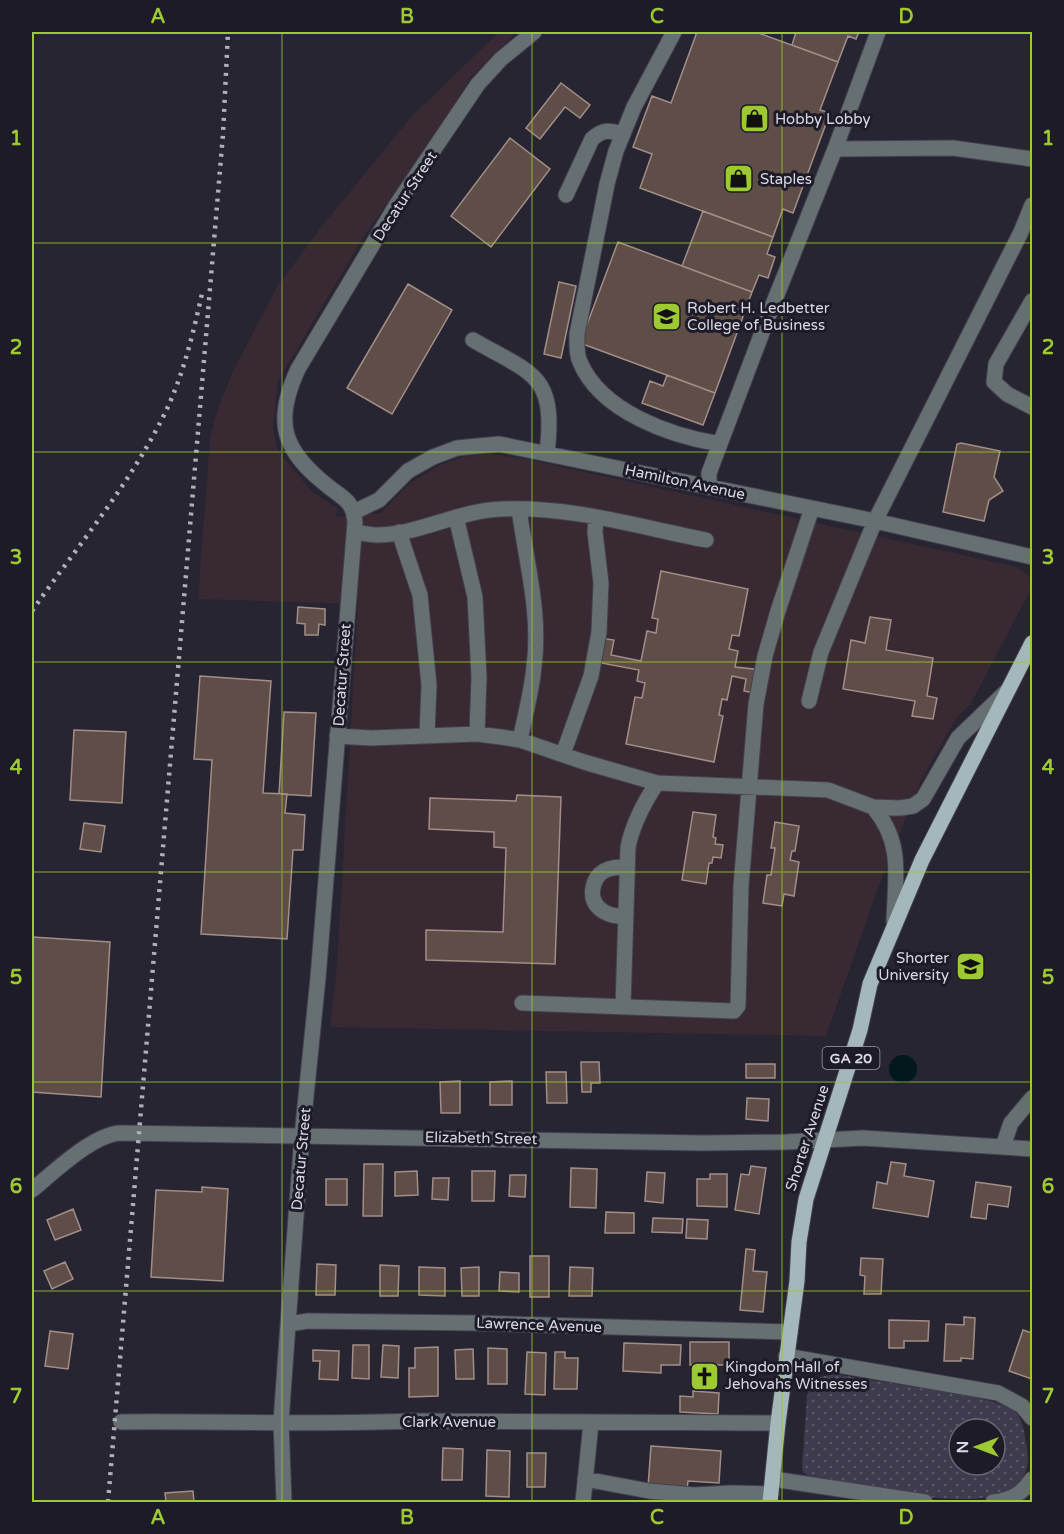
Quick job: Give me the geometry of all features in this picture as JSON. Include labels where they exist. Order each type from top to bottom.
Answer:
[{"type":"main road","name":"Shorter Avenue","points":[[772,1492],[778,1423],[797,1281],[799,1242],[806,1199],[860,1030],[870,984],[894,922],[922,860],[1032,643]]},
{"type":"street","name":"Decatur Street","points":[[284,1503],[281,1422],[288,1324],[351,551],[355,532],[354,512],[350,504],[315,476],[293,451],[286,436],[284,423],[288,390],[298,369],[395,207],[461,108],[478,84],[501,59],[534,32]]},
{"type":"street","points":[[674,32],[634,106],[607,184],[576,347],[579,362],[596,387],[615,405],[640,419],[692,440],[720,444]]},
{"type":"street","points":[[708,487],[709,473],[835,150],[878,32]]},
{"type":"street","points":[[566,195],[592,139],[606,130],[623,134]]},
{"type":"street","points":[[835,150],[953,148],[1032,159]]},
{"type":"street","points":[[809,701],[821,652],[875,521],[1027,235],[1032,205]]},
{"type":"street","points":[[1032,301],[996,364],[994,382],[1007,394],[1032,407]]},
{"type":"street","points":[[473,340],[531,375],[542,385],[550,416],[547,453]]},
{"type":"street","name":"Hamilton Avenue","points":[[354,512],[379,500],[408,471],[433,457],[457,448],[499,444],[875,521],[1032,557]]},
{"type":"street","points":[[522,1003],[734,1011],[738,1006],[739,935],[748,821],[748,787],[756,704],[765,656],[778,610],[812,508]]},
{"type":"street","points":[[519,509],[533,594],[535,635],[535,666],[520,740]]},
{"type":"street","points":[[355,532],[378,535],[489,510],[519,509],[560,511],[706,540]]},
{"type":"street","points":[[456,517],[475,597],[479,677],[477,734]]},
{"type":"street","points":[[564,754],[591,676],[599,632],[601,583],[595,532],[596,518]]},
{"type":"street","points":[[399,532],[420,595],[429,685],[427,735]]},
{"type":"street","points":[[337,736],[371,738],[477,734],[520,740],[584,762],[657,783],[828,790],[873,807],[900,808],[913,806],[923,799],[958,738],[1011,686]]},
{"type":"street","points":[[623,1007],[628,847],[633,826],[644,802],[657,783]]},
{"type":"street","points":[[873,807],[883,819],[894,844],[894,922]]},
{"type":"street","points":[[625,917],[610,915],[599,909],[594,900],[593,887],[595,880],[603,871],[615,867],[627,867]]},
{"type":"street","points":[[1003,1146],[1011,1123],[1032,1098]]},
{"type":"street","name":"Elizabeth Street","points":[[32,1190],[102,1136],[120,1132],[702,1143],[824,1141],[863,1137],[919,1143],[1032,1149]]},
{"type":"street","name":"Lawrence Avenue","points":[[288,1324],[308,1322],[475,1323],[790,1332]]},
{"type":"street","points":[[786,1356],[998,1393],[1022,1406],[1032,1418]]},
{"type":"street","name":"Clark Avenue","points":[[121,1422],[778,1423]]},
{"type":"street","points":[[583,1503],[591,1423]]},
{"type":"street","points":[[585,1479],[649,1491],[694,1495],[772,1492],[925,1503]]},
{"type":"street","points":[[993,1503],[1008,1500],[1024,1491],[1032,1479]]},
{"type":"shaded area","points":[[499,32],[517,32],[471,77],[439,130],[364,236],[278,381],[273,427],[277,449],[311,491],[338,509],[335,517],[381,513],[409,484],[438,466],[462,457],[489,454],[521,458],[1017,567],[1029,576],[1031,589],[970,705],[957,717],[921,780],[879,885],[826,1036],[330,1027],[337,967],[358,604],[198,599],[210,439],[218,408],[233,371],[277,287],[322,226],[412,116]]},
{"type":"shaded area","points":[[903,1055],[913,1059],[917,1069],[913,1079],[903,1083],[893,1079],[889,1069],[893,1059]]},
{"type":"shaded area","points":[[834,1374],[994,1402],[1012,1410],[1021,1420],[1026,1443],[1027,1468],[1017,1484],[1000,1494],[977,1498],[926,1497],[812,1478],[804,1473],[802,1468],[807,1397],[810,1386],[816,1378]]},
{"type":"building","points":[[697,32],[756,32],[838,62],[820,110],[830,113],[793,213],[783,209],[773,237],[640,188],[652,154],[633,147],[652,96],[671,103]]},
{"type":"building","points":[[796,32],[859,32],[856,39],[848,36],[838,62],[792,45]]},
{"type":"building","points":[[561,83],[590,105],[580,118],[565,107],[540,139],[526,128]]},
{"type":"building","points":[[510,138],[550,169],[491,247],[451,216]]},
{"type":"building","points":[[703,211],[773,237],[767,254],[775,257],[768,278],[759,275],[752,292],[682,266]]},
{"type":"building","name":"Robert H. Ledbetter College of Business","points":[[618,242],[752,292],[715,393],[580,343]]},
{"type":"building","points":[[559,282],[576,286],[561,358],[544,354]]},
{"type":"building","points":[[408,284],[452,310],[392,414],[347,388]]},
{"type":"building","points":[[667,375],[715,393],[703,425],[642,403],[650,381],[663,386]]},
{"type":"building","points":[[957,444],[1000,451],[994,477],[1003,491],[989,500],[984,521],[943,512]]},
{"type":"building","points":[[661,571],[748,589],[739,636],[732,635],[729,649],[738,651],[735,667],[763,670],[758,694],[744,691],[746,679],[732,676],[727,700],[722,699],[719,715],[723,716],[714,762],[626,744],[635,697],[642,698],[645,683],[637,681],[639,670],[596,662],[601,638],[614,640],[611,655],[641,661],[647,631],[656,633],[658,619],[652,618]]},
{"type":"building","points":[[298,607],[325,609],[325,625],[319,624],[318,635],[305,635],[305,624],[297,623]]},
{"type":"building","points":[[870,617],[891,620],[886,650],[933,658],[927,696],[937,698],[933,719],[912,716],[915,701],[843,689],[851,640],[865,643]]},
{"type":"building","points":[[200,676],[271,681],[263,793],[287,794],[285,813],[305,815],[303,850],[293,850],[287,939],[201,934],[212,760],[194,759]]},
{"type":"building","points":[[284,712],[316,713],[311,796],[279,794]]},
{"type":"building","points":[[74,730],[126,732],[122,803],[70,800]]},
{"type":"building","points":[[517,795],[561,797],[555,964],[426,960],[426,930],[503,932],[506,848],[494,847],[494,832],[429,829],[430,798],[516,801]]},
{"type":"building","points":[[693,812],[716,815],[713,837],[716,838],[715,844],[723,845],[721,858],[713,857],[712,863],[709,863],[706,884],[682,880]]},
{"type":"building","points":[[775,822],[799,826],[795,851],[792,851],[790,860],[799,862],[794,896],[784,894],[782,906],[763,903],[767,875],[771,875],[775,848],[771,848]]},
{"type":"building","points":[[84,823],[105,826],[101,852],[80,849]]},
{"type":"building","points":[[32,937],[110,942],[101,1097],[32,1092]]},
{"type":"building","points":[[581,1062],[599,1062],[600,1083],[591,1083],[591,1092],[582,1092]]},
{"type":"building","points":[[746,1064],[775,1064],[775,1078],[746,1078]]},
{"type":"building","points":[[546,1072],[566,1072],[567,1103],[547,1103]]},
{"type":"building","points":[[460,1081],[460,1113],[441,1113],[440,1082]]},
{"type":"building","points":[[512,1081],[512,1105],[490,1105],[490,1082]]},
{"type":"building","points":[[747,1098],[769,1099],[768,1121],[746,1119]]},
{"type":"building","points":[[891,1162],[906,1164],[904,1176],[934,1181],[928,1217],[873,1208],[877,1182],[887,1184]]},
{"type":"building","points":[[364,1164],[383,1164],[382,1216],[363,1216]]},
{"type":"building","points":[[751,1166],[766,1168],[759,1214],[735,1210],[741,1174],[749,1175]]},
{"type":"building","points":[[571,1168],[597,1169],[596,1208],[570,1207]]},
{"type":"building","points":[[417,1171],[418,1195],[395,1196],[395,1172]]},
{"type":"building","points":[[472,1171],[495,1171],[494,1201],[472,1201]]},
{"type":"building","points":[[647,1172],[665,1173],[663,1203],[645,1201]]},
{"type":"building","points":[[710,1174],[727,1174],[727,1207],[697,1206],[697,1179],[710,1179]]},
{"type":"building","points":[[510,1175],[526,1175],[525,1197],[509,1196]]},
{"type":"building","points":[[433,1178],[449,1178],[448,1200],[432,1199]]},
{"type":"building","points":[[326,1179],[347,1179],[347,1205],[326,1205]]},
{"type":"building","points":[[976,1182],[1011,1187],[1008,1207],[988,1204],[986,1219],[971,1217]]},
{"type":"building","points":[[202,1187],[228,1189],[223,1281],[151,1277],[156,1190],[202,1192]]},
{"type":"building","points":[[73,1209],[81,1230],[55,1240],[47,1220]]},
{"type":"building","points":[[606,1212],[634,1213],[634,1233],[605,1233]]},
{"type":"building","points":[[653,1218],[683,1219],[682,1233],[652,1232]]},
{"type":"building","points":[[687,1219],[708,1220],[707,1239],[686,1238]]},
{"type":"building","points":[[746,1249],[755,1250],[753,1271],[767,1272],[763,1312],[740,1310]]},
{"type":"building","points":[[530,1256],[549,1256],[549,1297],[530,1297]]},
{"type":"building","points":[[861,1258],[883,1259],[881,1294],[864,1294],[865,1276],[860,1275]]},
{"type":"building","points":[[65,1262],[73,1279],[52,1289],[44,1271]]},
{"type":"building","points":[[317,1264],[336,1265],[335,1295],[316,1295]]},
{"type":"building","points":[[380,1265],[399,1266],[398,1296],[380,1296]]},
{"type":"building","points":[[419,1267],[445,1268],[445,1296],[419,1295]]},
{"type":"building","points":[[479,1267],[479,1296],[462,1296],[461,1268]]},
{"type":"building","points":[[570,1267],[593,1268],[592,1296],[569,1296]]},
{"type":"building","points":[[500,1272],[519,1273],[519,1292],[499,1291]]},
{"type":"building","points":[[964,1317],[975,1318],[973,1359],[961,1358],[961,1361],[944,1361],[946,1324],[964,1325]]},
{"type":"building","points":[[889,1320],[929,1321],[928,1341],[904,1341],[904,1348],[889,1348]]},
{"type":"building","points":[[1023,1330],[1032,1333],[1032,1379],[1009,1371]]},
{"type":"building","points":[[50,1331],[73,1334],[68,1369],[45,1366]]},
{"type":"building","points":[[690,1342],[729,1342],[729,1365],[690,1365]]},
{"type":"building","points":[[624,1343],[681,1345],[680,1365],[661,1365],[661,1373],[623,1371]]},
{"type":"building","points":[[353,1345],[369,1345],[369,1379],[352,1378]]},
{"type":"building","points":[[383,1345],[399,1346],[398,1378],[381,1377]]},
{"type":"building","points":[[438,1347],[438,1396],[409,1397],[409,1368],[415,1368],[415,1348]]},
{"type":"building","points":[[488,1348],[507,1349],[507,1384],[488,1384]]},
{"type":"building","points":[[473,1349],[474,1379],[456,1379],[455,1350]]},
{"type":"building","points":[[313,1350],[339,1351],[338,1380],[319,1379],[320,1361],[313,1361]]},
{"type":"building","points":[[527,1352],[546,1353],[545,1395],[525,1394]]},
{"type":"building","points":[[555,1352],[565,1352],[565,1358],[578,1358],[577,1389],[554,1389]]},
{"type":"building","points":[[693,1391],[719,1393],[718,1414],[680,1412],[680,1396],[693,1397]]},
{"type":"building","points":[[651,1446],[721,1451],[719,1483],[688,1481],[687,1490],[648,1487]]},
{"type":"building","points":[[443,1448],[463,1449],[462,1480],[442,1480]]},
{"type":"building","points":[[487,1450],[510,1451],[509,1497],[486,1496]]},
{"type":"building","points":[[527,1453],[546,1453],[545,1487],[527,1487]]},
{"type":"building","points":[[193,1491],[194,1502],[166,1502],[165,1493]]},
{"type":"railway","points":[[108,1502],[223,134],[228,32]]},
{"type":"railway","points":[[32,611],[117,493],[162,419],[182,372],[203,289]]},
{"type":"place","name":"Hobby Lobby","points":[[754,119]]},
{"type":"place","name":"Staples","points":[[739,179]]},
{"type":"place","name":"Robert H. Ledbetter College of Business","points":[[666,317]]},
{"type":"place","name":"Shorter University","points":[[970,967]]},
{"type":"place","name":"Kingdom Hall of Jehovahs Witnesses","points":[[704,1376]]}]
